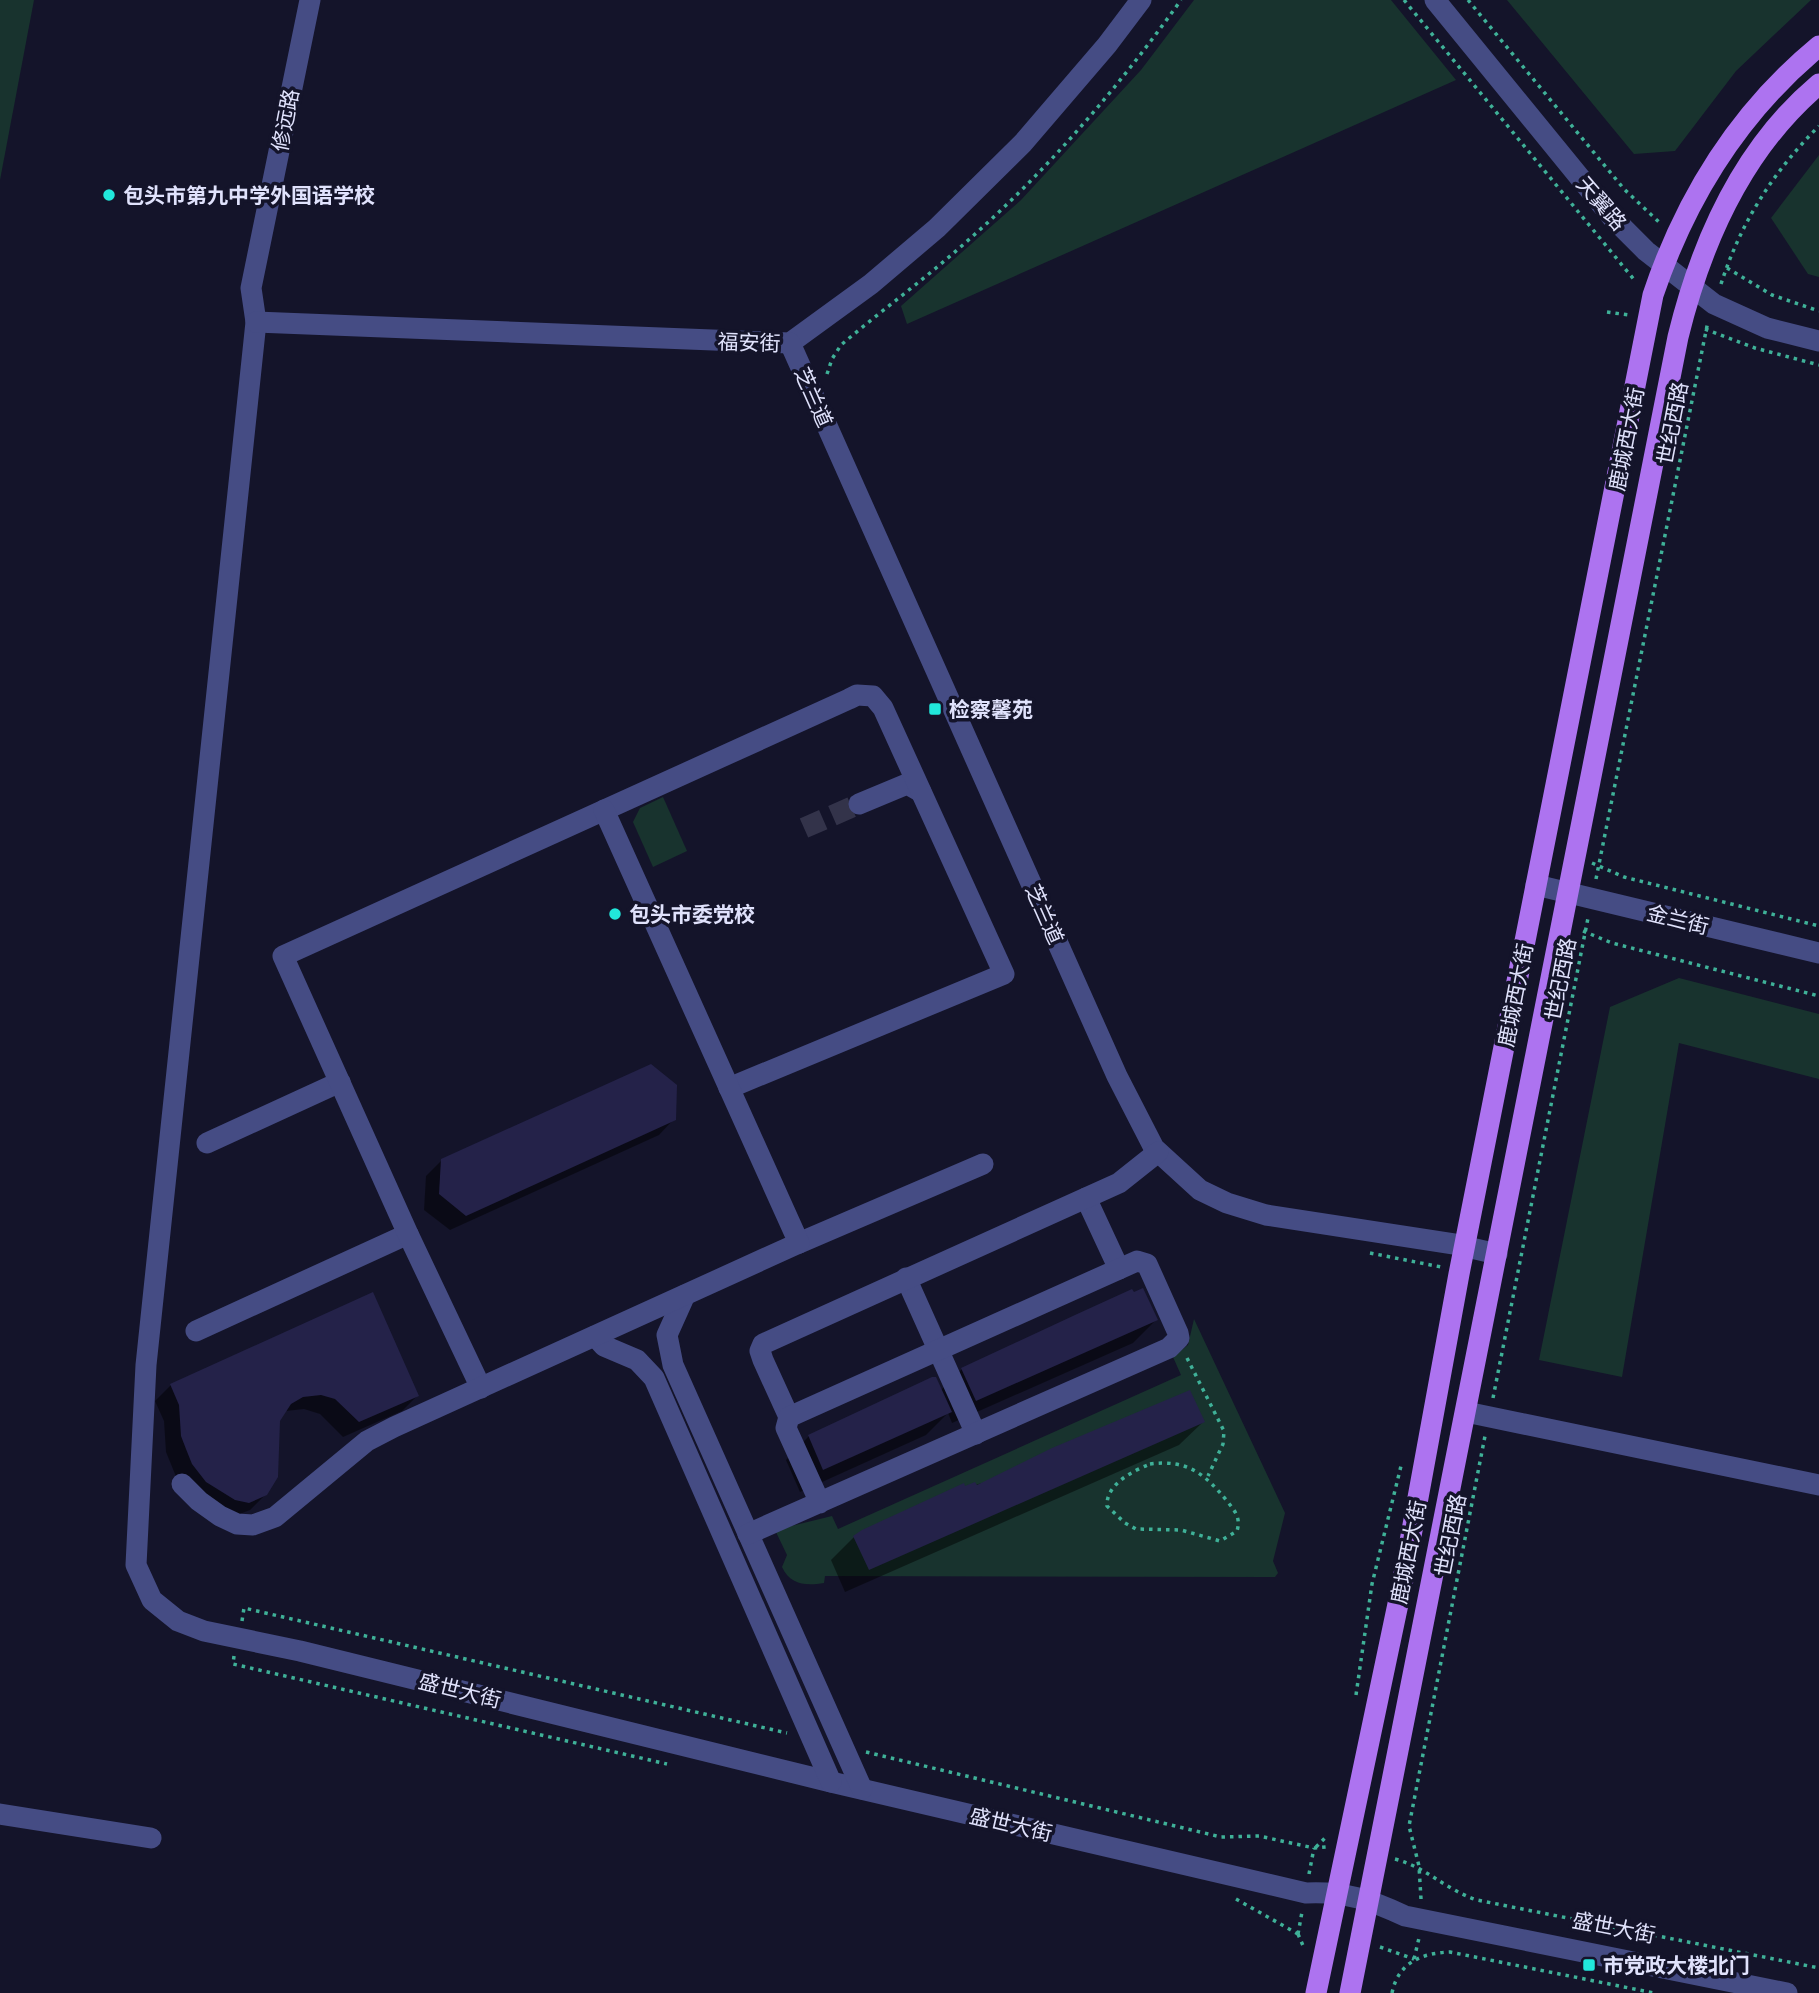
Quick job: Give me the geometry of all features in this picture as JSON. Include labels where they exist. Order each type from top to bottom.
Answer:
[{"type":"main road","name":"鹿城西大街","points":[[1316,1993],[1402,1586],[1463,1253],[1653,295],[1676,233],[1696,194],[1754,108],[1789,70],[1819,46]]},
{"type":"main road","name":"鹿城西大街","points":[[1350,1993],[1678,337],[1705,251],[1744,172],[1771,133],[1819,84]]},
{"type":"street","name":"修远路","points":[[136,1565],[146,1365],[256,322],[251,288],[310,0]]},
{"type":"street","name":"福安街","points":[[256,322],[790,343],[871,284],[937,228],[1023,143],[1141,0]]},
{"type":"street","name":"天翼路","points":[[1435,0],[1612,217],[1663,265],[1714,304],[1767,328],[1819,341]]},
{"type":"street","name":"芝兰道","points":[[790,343],[1117,1076],[1141,1127],[1158,1152],[1200,1190],[1266,1215],[1495,1260]]},
{"type":"street","points":[[481,1388],[408,1234],[283,956],[849,699],[866,694],[873,696],[883,708],[1004,974],[729,1088]]},
{"type":"street","points":[[859,804],[907,784],[922,792]]},
{"type":"street","points":[[604,810],[799,1243]]},
{"type":"street","name":"金兰街","points":[[1536,885],[1819,953]]},
{"type":"street","points":[[207,1143],[340,1082]]},
{"type":"street","points":[[820,1503],[786,1428],[789,1417],[763,1360],[760,1350],[763,1344],[1119,1183],[1158,1152]]},
{"type":"street","points":[[182,1483],[199,1501],[237,1524],[253,1525],[275,1517],[367,1441],[799,1243],[983,1164]]},
{"type":"street","points":[[1086,1198],[1119,1269]]},
{"type":"street","points":[[196,1331],[408,1234]]},
{"type":"street","points":[[748,1534],[1178,1342],[1178,1333],[1147,1264],[1137,1261],[789,1417]]},
{"type":"street","points":[[906,1278],[976,1434]]},
{"type":"street","points":[[685,1295],[671,1322],[668,1346],[673,1365],[862,1789]]},
{"type":"street","points":[[595,1336],[604,1346],[637,1360],[654,1378],[831,1782]]},
{"type":"street","points":[[1466,1412],[1819,1485]]},
{"type":"street","name":"盛世大街","points":[[136,1565],[152,1600],[178,1621],[204,1631],[1306,1893],[1336,1892],[1369,1899],[1405,1916],[1787,1993]]},
{"type":"street","points":[[0,1814],[151,1838]]},
{"type":"path","points":[[827,377],[832,359],[841,345],[966,242],[1048,163],[1147,48],[1181,0]]},
{"type":"path","name":"天翼路","points":[[1468,0],[1623,189],[1665,228],[1676,233]]},
{"type":"path","name":"世纪西路","points":[[1419,1866],[1409,1826],[1585,932],[1714,304],[1734,243],[1753,208],[1777,173],[1819,126]]},
{"type":"path","points":[[1705,251],[1726,268],[1772,295],[1819,311]]},
{"type":"path","points":[[1607,312],[1639,318]]},
{"type":"path","points":[[1576,858],[1625,877],[1819,926]]},
{"type":"path","points":[[1563,922],[1612,943],[1819,996]]},
{"type":"path","points":[[1500,1230],[1525,1237]]},
{"type":"path","points":[[1361,1252],[1448,1268],[1463,1253]]},
{"type":"path","points":[[1495,1260],[1517,1273]]},
{"type":"path","points":[[1178,1342],[1214,1406],[1224,1431],[1223,1444],[1208,1476]]},
{"type":"path","points":[[1150,1464],[1174,1464],[1208,1476],[1239,1520],[1237,1531],[1220,1541],[1181,1530],[1136,1529],[1125,1523],[1107,1506],[1107,1499],[1115,1486],[1150,1464]]},
{"type":"path","name":"盛世大街","points":[[237,1638],[244,1608],[810,1738]]},
{"type":"path","name":"盛世大街","points":[[841,1746],[1222,1837],[1259,1836],[1314,1848]]},
{"type":"path","name":"盛世大街","points":[[1419,1866],[1446,1887],[1477,1900],[1819,1968]]},
{"type":"path","points":[[1392,1993],[1399,1972],[1414,1959],[1450,1952],[1654,1993]]},
{"type":"green space","points":[[0,0],[34,0],[0,180]]},
{"type":"green space","points":[[1194,0],[1391,0],[1456,80],[907,324],[901,306],[1021,200],[1141,70]]},
{"type":"green space","points":[[1507,0],[1811,0],[1736,71],[1675,151],[1634,154]]},
{"type":"green space","points":[[1819,155],[1819,277],[1808,274],[1771,218]]},
{"type":"green space","points":[[663,797],[687,851],[653,867],[633,822],[640,808]]},
{"type":"green space","points":[[1679,978],[1819,1014],[1819,1079],[1679,1043],[1622,1377],[1539,1360],[1610,1007]]},
{"type":"green space","points":[[1194,1319],[1285,1513],[1273,1561],[1278,1573],[1275,1577],[825,1576],[824,1583],[811,1584],[794,1581],[785,1573],[782,1567],[787,1555],[775,1530],[832,1516],[838,1529],[1181,1375],[1173,1357],[1188,1345]]},
{"type":"building","points":[[651,1064],[677,1085],[676,1120],[466,1216],[439,1194],[441,1159]]},
{"type":"building","points":[[1143,1288],[1158,1320],[976,1401],[961,1368],[1132,1289],[1134,1292]]},
{"type":"building","points":[[373,1292],[419,1396],[359,1422],[335,1399],[321,1395],[303,1397],[291,1404],[280,1421],[278,1477],[267,1495],[249,1503],[235,1500],[206,1482],[192,1464],[181,1436],[179,1405],[170,1384]]},
{"type":"building","points":[[936,1377],[952,1412],[823,1470],[808,1435]]},
{"type":"building","points":[[1190,1390],[1205,1422],[869,1570],[853,1536],[862,1530],[964,1483],[965,1486],[975,1482],[977,1485],[1052,1448]]},
{"type":"tunnel","points":[[804,828],[859,804]]},
{"type":"place","name":"包头市第九中学外国语学校","points":[[109,195]]},
{"type":"place","name":"检察馨苑","points":[[935,709]]},
{"type":"place","name":"包头市委党校","points":[[615,914]]},
{"type":"place","name":"市党政大楼北门","points":[[1589,1965]]}]
